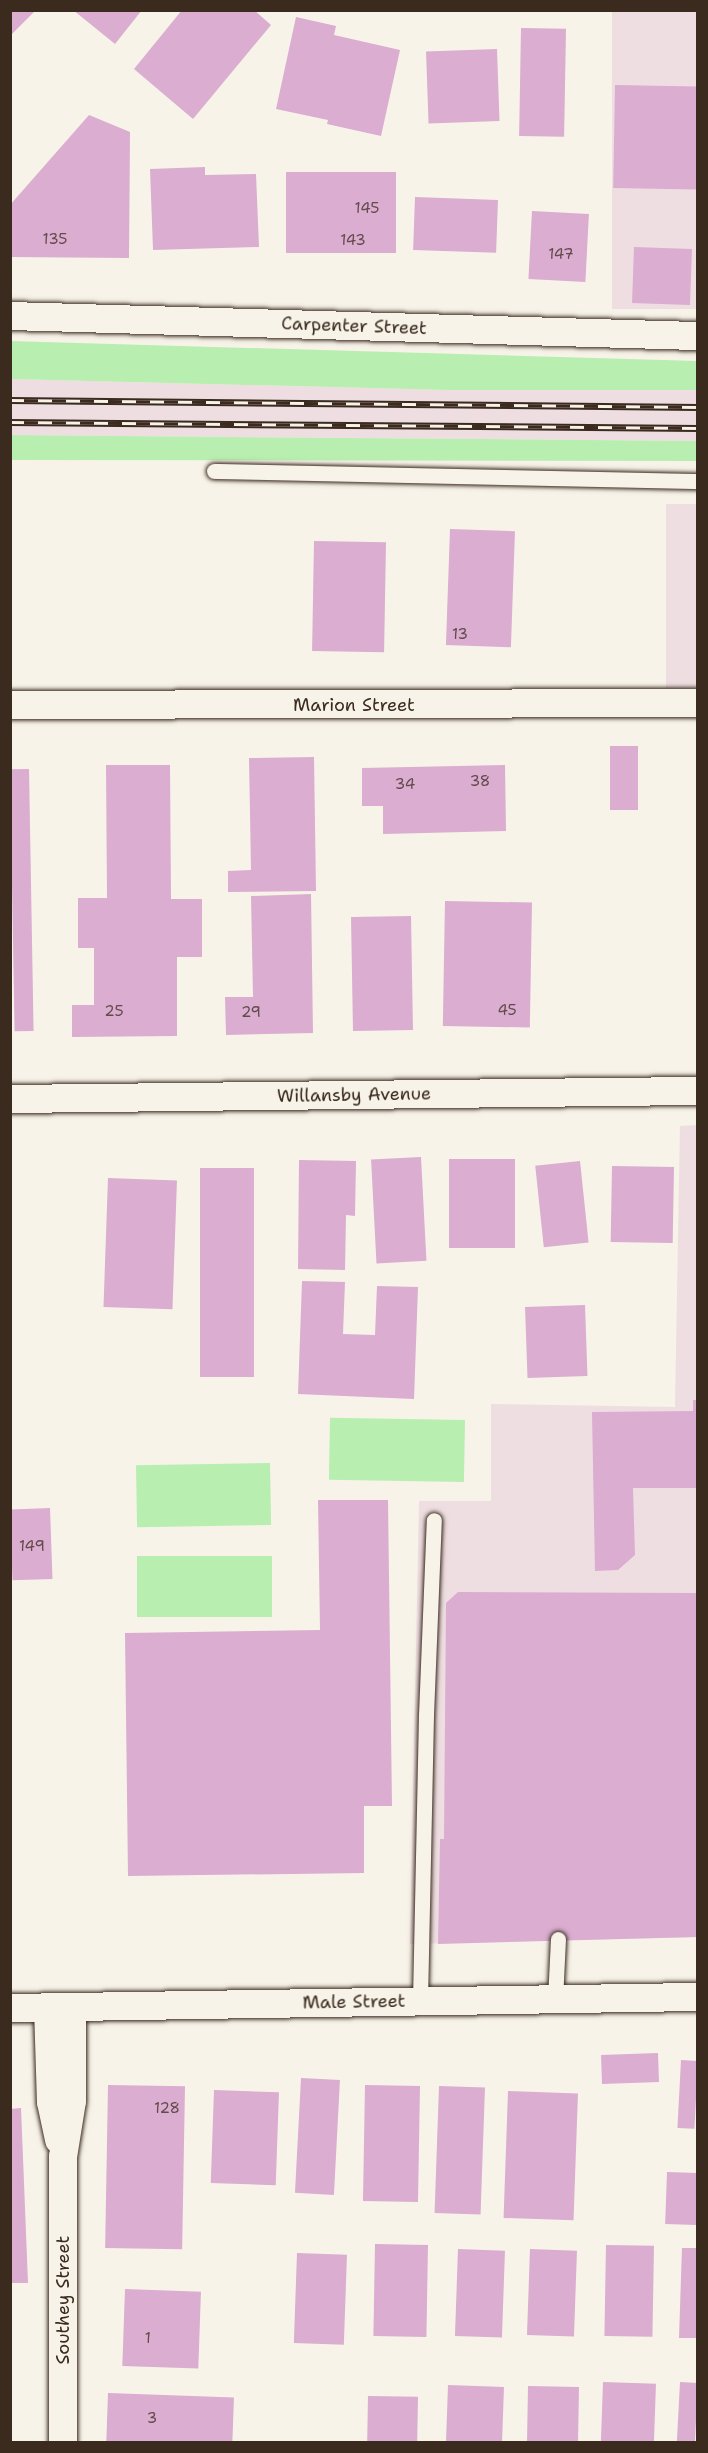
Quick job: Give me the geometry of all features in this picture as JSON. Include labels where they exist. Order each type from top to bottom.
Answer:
[{"type":"street","name":"Carpenter Street","points":[[10,316],[698,336]]},
{"type":"street","name":"Marion Street","points":[[10,705],[698,703]]},
{"type":"street","name":"Willansby Avenue","points":[[10,1099],[698,1091]]},
{"type":"street","name":"Male Street","points":[[10,2008],[698,1997]]},
{"type":"street","name":"Southey Street","points":[[60,2007],[51,2102],[63,2157],[63,2442]]},
{"type":"lane","points":[[214,471],[698,481]]},
{"type":"lane","points":[[420,2001],[426,1703],[434,1520]]},
{"type":"lane","points":[[555,2000],[558,1939]]},
{"type":"shaded area","points":[[612,11],[697,11],[697,309],[612,309]]},
{"type":"shaded area","points":[[11,379],[449,390],[697,390],[697,441],[11,435]]},
{"type":"shaded area","points":[[666,504],[697,504],[697,688],[666,688]]},
{"type":"shaded area","points":[[697,1125],[697,1937],[410,1944],[419,1501],[491,1501],[491,1404],[675,1407],[680,1126]]},
{"type":"green space","points":[[10,341],[697,361],[697,390],[449,390],[11,379]]},
{"type":"green space","points":[[11,435],[697,441],[698,461],[11,460]]},
{"type":"green space","points":[[330,1418],[465,1420],[464,1482],[329,1480]]},
{"type":"green space","points":[[270,1463],[271,1525],[137,1527],[136,1465]]},
{"type":"green space","points":[[137,1556],[272,1556],[272,1617],[137,1617]]},
{"type":"building","points":[[10,10],[36,10],[10,36]]},
{"type":"building","points":[[73,10],[142,10],[115,44]]},
{"type":"building","points":[[182,10],[254,10],[271,25],[193,119],[134,69]]},
{"type":"building","points":[[296,17],[336,26],[334,35],[400,50],[381,136],[327,124],[328,120],[276,109]]},
{"type":"building","points":[[521,28],[566,29],[564,137],[519,136]]},
{"type":"building","points":[[497,49],[500,121],[429,123],[426,51]]},
{"type":"building","points":[[615,85],[698,86],[696,189],[613,188]]},
{"type":"building","points":[[89,115],[130,132],[129,258],[10,257],[10,205]]},
{"type":"building","points":[[205,167],[205,175],[256,174],[259,247],[153,250],[150,169]]},
{"type":"building","points":[[286,172],[396,172],[396,253],[286,253]]},
{"type":"building","points":[[415,197],[498,200],[496,253],[413,250]]},
{"type":"building","points":[[532,211],[589,214],[585,282],[528,279]]},
{"type":"building","points":[[634,247],[692,249],[690,305],[632,303]]},
{"type":"building","points":[[450,529],[515,531],[511,647],[446,645]]},
{"type":"building","points":[[314,541],[386,542],[384,652],[312,651]]},
{"type":"building","points":[[610,746],[638,746],[638,810],[610,810]]},
{"type":"building","points":[[314,757],[316,891],[228,892],[228,871],[251,870],[249,758]]},
{"type":"building","points":[[106,765],[170,765],[171,899],[202,899],[202,957],[177,957],[177,1036],[72,1037],[72,1005],[94,1005],[94,948],[78,948],[78,898],[107,898]]},
{"type":"building","points":[[505,765],[506,831],[383,834],[383,806],[362,806],[362,768]]},
{"type":"building","points":[[10,769],[29,769],[34,1031],[15,1031]]},
{"type":"building","points":[[311,894],[313,1033],[226,1035],[225,997],[253,997],[251,896]]},
{"type":"building","points":[[445,901],[532,903],[530,1027],[443,1026]]},
{"type":"building","points":[[411,916],[413,1030],[353,1031],[351,917]]},
{"type":"building","points":[[421,1157],[426,1261],[377,1263],[371,1160]]},
{"type":"building","points":[[449,1159],[515,1159],[515,1248],[449,1248]]},
{"type":"building","points":[[299,1160],[356,1161],[355,1216],[346,1215],[345,1270],[298,1269]]},
{"type":"building","points":[[580,1161],[589,1243],[544,1247],[535,1166]]},
{"type":"building","points":[[612,1166],[674,1167],[673,1243],[611,1242]]},
{"type":"building","points":[[200,1168],[254,1168],[254,1377],[200,1377]]},
{"type":"building","points":[[108,1178],[177,1180],[172,1309],[103,1307]]},
{"type":"building","points":[[302,1281],[345,1282],[343,1334],[375,1335],[377,1286],[418,1287],[414,1399],[298,1394]]},
{"type":"building","points":[[585,1305],[587,1376],[528,1378],[525,1307]]},
{"type":"building","points":[[693,1400],[698,1400],[698,1488],[633,1488],[635,1555],[618,1570],[595,1571],[592,1412],[693,1411]]},
{"type":"building","points":[[318,1500],[388,1500],[392,1806],[364,1806],[364,1873],[128,1876],[125,1633],[320,1630]]},
{"type":"building","points":[[50,1508],[52,1579],[13,1580],[10,1509]]},
{"type":"building","points":[[458,1592],[698,1593],[698,1937],[438,1944],[440,1839],[444,1839],[446,1603]]},
{"type":"building","points":[[658,2053],[659,2082],[602,2084],[601,2055]]},
{"type":"building","points":[[681,2060],[698,2061],[694,2129],[677,2128]]},
{"type":"building","points":[[301,2078],[340,2080],[334,2195],[295,2193]]},
{"type":"building","points":[[108,2085],[185,2086],[182,2249],[105,2248]]},
{"type":"building","points":[[365,2085],[420,2086],[418,2202],[363,2201]]},
{"type":"building","points":[[439,2086],[485,2088],[481,2215],[435,2213]]},
{"type":"building","points":[[214,2090],[279,2092],[276,2185],[211,2183]]},
{"type":"building","points":[[508,2091],[578,2093],[574,2220],[504,2218]]},
{"type":"building","points":[[21,2108],[28,2283],[10,2283],[10,2109]]},
{"type":"building","points":[[667,2172],[698,2173],[696,2225],[665,2224]]},
{"type":"building","points":[[375,2244],[428,2245],[426,2337],[373,2336]]},
{"type":"building","points":[[606,2245],[654,2246],[652,2337],[604,2336]]},
{"type":"building","points":[[682,2248],[698,2248],[698,2338],[679,2338]]},
{"type":"building","points":[[458,2249],[505,2251],[502,2338],[455,2336]]},
{"type":"building","points":[[530,2249],[577,2251],[574,2337],[527,2335]]},
{"type":"building","points":[[297,2253],[347,2255],[344,2345],[294,2343]]},
{"type":"building","points":[[125,2289],[201,2292],[198,2369],[122,2366]]},
{"type":"building","points":[[603,2382],[656,2384],[654,2442],[601,2442]]},
{"type":"building","points":[[680,2382],[698,2383],[695,2442],[677,2442]]},
{"type":"building","points":[[448,2385],[504,2387],[502,2442],[446,2442]]},
{"type":"building","points":[[528,2386],[579,2387],[578,2442],[527,2442]]},
{"type":"building","points":[[108,2393],[234,2397],[232,2442],[106,2442]]},
{"type":"building","points":[[368,2396],[418,2397],[417,2442],[367,2442]]},
{"type":"railway","points":[[10,400],[698,407]]},
{"type":"railway","points":[[10,422],[698,428]]}]
